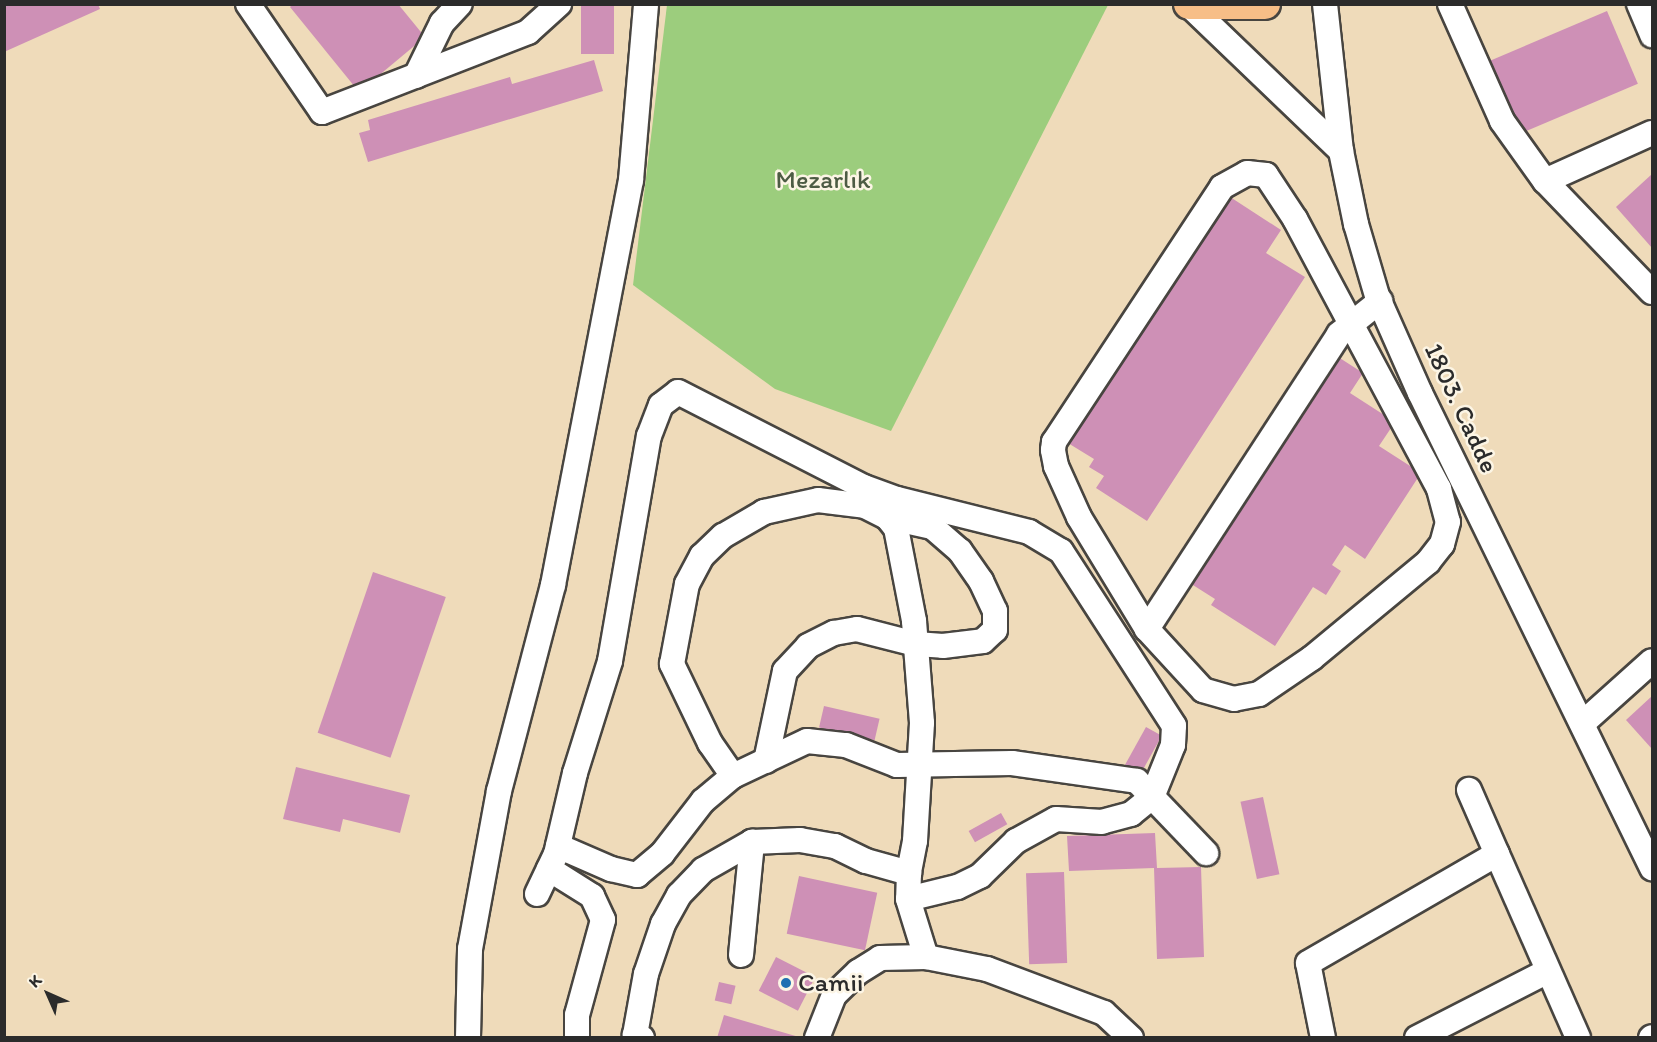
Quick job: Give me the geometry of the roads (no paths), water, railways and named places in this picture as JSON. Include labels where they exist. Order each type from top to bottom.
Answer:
[{"type":"main road","points":[[1189,5],[1265,4]]},
{"type":"street","points":[[248,4],[322,112],[528,32],[559,4]]},
{"type":"street","points":[[416,76],[442,22],[460,4]]},
{"type":"street","points":[[468,1038],[471,949],[499,791],[553,585],[631,180],[646,4]]},
{"type":"street","name":"1803. Cadde","points":[[1325,4],[1341,151],[1356,224],[1380,301],[1420,393],[1584,722],[1653,868]]},
{"type":"street","points":[[1450,4],[1502,122],[1545,181],[1653,292]]},
{"type":"street","points":[[1639,4],[1653,35]]},
{"type":"street","points":[[1189,5],[1341,151]]},
{"type":"street","points":[[1545,181],[1653,133]]},
{"type":"street","points":[[1247,173],[1266,175],[1296,219],[1349,322],[1444,499],[1448,522],[1435,554],[1312,658],[1259,694],[1247,698],[1222,697],[1203,690],[1147,629],[1079,516],[1056,466],[1054,442],[1229,180],[1247,173]]},
{"type":"street","points":[[1147,629],[1349,322],[1380,301]]},
{"type":"street","points":[[537,894],[558,846],[575,773],[610,661],[649,436],[661,405],[669,396],[678,392],[697,399],[892,508],[932,527],[960,551],[981,581],[994,611],[995,630],[983,641],[943,646],[916,644],[857,629],[834,633],[808,646],[785,671],[766,761]]},
{"type":"street","points":[[733,776],[711,743],[672,664],[687,584],[702,556],[723,536],[764,512],[818,500],[892,508],[1029,532],[1061,551],[1174,726],[1173,745],[1152,797],[1131,814],[1102,822],[1056,819],[1016,841],[980,876],[957,887],[908,898]]},
{"type":"street","points":[[892,508],[916,644],[922,764],[908,898],[926,957]]},
{"type":"street","points":[[1584,722],[1653,661]]},
{"type":"street","points":[[558,846],[611,870],[637,875],[662,854],[704,801],[733,776],[807,741],[846,745],[897,765],[1012,763],[1098,774],[1137,782],[1206,853]]},
{"type":"street","points":[[1469,790],[1578,1038]]},
{"type":"street","points":[[637,1037],[646,974],[663,924],[679,895],[703,870],[752,842],[800,840],[835,846],[866,861],[909,873]]},
{"type":"street","points":[[741,955],[752,842]]},
{"type":"street","points":[[1323,1038],[1308,963],[1497,854]]},
{"type":"street","points":[[549,869],[592,896],[603,920],[577,1015],[577,1038]]},
{"type":"street","points":[[817,1038],[834,995],[858,972],[880,958],[926,957],[987,969],[1104,1013],[1131,1038]]},
{"type":"street","points":[[1417,1038],[1548,971]]},
{"type":"place","name":"Camii","points":[[786,983]]},
{"type":"park label","name":"Mezarlık","points":[[823,180]]}]
